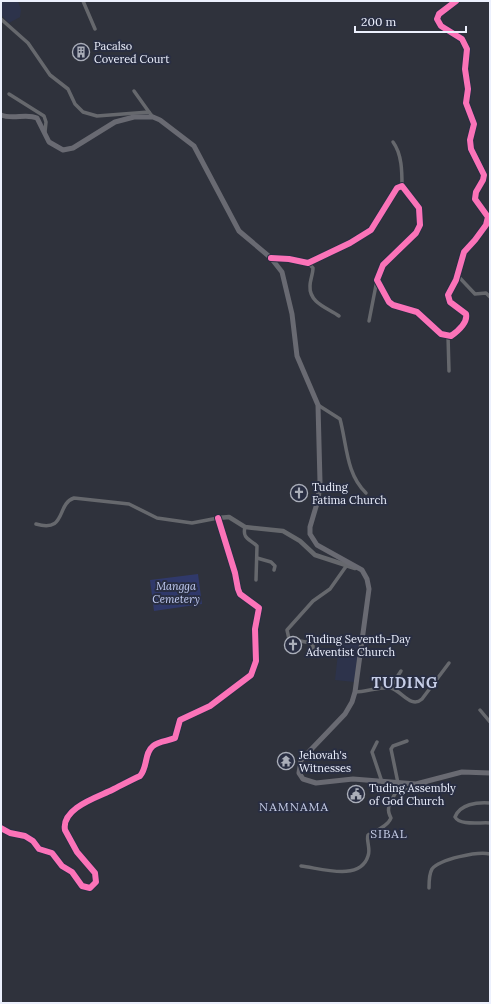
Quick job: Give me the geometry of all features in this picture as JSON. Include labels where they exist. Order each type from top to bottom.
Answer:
[{"type":"main road","points":[[1,115],[13,118],[33,116],[40,122],[45,134],[53,146],[58,149],[68,150],[115,122],[134,117],[154,117],[171,127],[194,146],[239,231],[271,258],[282,272],[286,282],[292,314],[297,356],[318,405],[320,482],[318,500],[310,527],[310,534],[316,544],[362,570],[367,579],[368,602],[356,692],[345,714],[301,760],[299,773],[303,779],[316,783],[353,779],[398,783],[426,782],[462,772],[490,773]]},
{"type":"street","points":[[83,1],[95,29]]},
{"type":"street","points":[[377,280],[392,305],[417,312],[441,334],[448,336],[459,330],[467,316],[464,311],[450,302],[448,295],[458,276],[464,252],[486,225],[488,217],[475,199],[476,192],[483,180],[484,175],[471,149],[470,140],[474,124],[466,103],[468,89],[465,69],[467,50],[462,39],[441,26],[437,19],[439,14],[456,1]]},
{"type":"street","points":[[1,19],[28,43],[50,75],[68,89],[75,104],[83,112],[97,116],[149,112]]},
{"type":"street","points":[[134,91],[154,117]]},
{"type":"street","points":[[9,94],[44,116],[46,122],[45,134]]},
{"type":"street","points":[[369,321],[377,280],[387,260],[416,233],[420,225],[418,208],[402,186],[402,166],[397,148],[393,142]]},
{"type":"street","points":[[308,263],[336,248],[350,243],[371,230],[397,188],[402,186]]},
{"type":"street","points":[[271,258],[289,259],[308,263],[313,268],[310,286],[312,295],[317,303],[339,316]]},
{"type":"street","points":[[458,276],[475,294],[486,293],[490,297]]},
{"type":"street","points":[[448,336],[448,371]]},
{"type":"street","points":[[318,405],[340,419],[349,463],[356,482],[366,493]]},
{"type":"street","points":[[36,524],[48,526],[56,523],[60,519],[67,502],[74,498],[129,504],[151,517],[192,523],[229,517],[245,528],[284,531],[300,541],[315,555],[362,570]]},
{"type":"street","points":[[1,828],[10,833],[25,836],[33,841],[39,849],[52,853],[62,866],[72,872],[82,886],[90,888],[96,882],[95,873],[77,852],[65,830],[64,826],[70,814],[86,801],[140,776],[145,770],[150,750],[156,744],[175,738],[180,720],[210,706],[251,675],[256,661],[255,629],[260,611],[257,606],[240,594],[238,590],[235,573],[218,518]]},
{"type":"street","points":[[245,528],[244,535],[257,546],[256,580]]},
{"type":"street","points":[[257,558],[271,562],[275,566],[274,570]]},
{"type":"street","points":[[313,651],[313,646],[310,643],[289,639],[287,630],[312,601],[333,585],[346,565]]},
{"type":"street","points":[[356,692],[390,688],[411,702],[417,702],[422,699],[449,664]]},
{"type":"street","points":[[390,688],[401,671]]},
{"type":"street","points":[[480,710],[490,722]]},
{"type":"street","points":[[398,783],[391,749],[393,746],[407,740]]},
{"type":"street","points":[[377,742],[372,752],[382,782]]},
{"type":"street","points":[[301,866],[346,872],[359,869],[368,858],[368,834],[376,831],[390,821],[391,818],[388,804],[396,792],[425,786],[426,782]]},
{"type":"street","points":[[490,803],[468,804],[457,814],[455,818],[458,821],[463,822],[490,823]]},
{"type":"street","points":[[429,888],[430,874],[434,868],[471,853],[490,854]]},
{"type":"shaded area","points":[[1,1],[18,1],[21,10],[20,17],[9,23],[1,15]]},
{"type":"shaded area","points":[[340,635],[360,638],[354,682],[335,680]]},
{"type":"green space","name":"Mangga Cemetery","points":[[198,574],[202,604],[154,611],[150,580]]},
{"type":"cycle path","points":[[271,258],[289,259],[308,263],[350,243],[371,230],[397,188],[402,186],[419,208],[420,225],[416,233],[383,265],[377,280],[389,302],[393,305],[417,312],[441,334],[451,336],[464,324],[466,314],[450,302],[448,295],[456,280],[464,252],[486,225],[488,217],[475,199],[476,192],[483,180],[484,175],[471,149],[470,140],[474,124],[466,103],[468,89],[465,69],[467,49],[462,39],[441,26],[437,19],[439,14],[456,1]]},
{"type":"cycle path","points":[[1,828],[10,833],[25,836],[33,841],[39,849],[52,853],[62,866],[72,872],[82,886],[90,888],[96,882],[95,873],[77,852],[65,830],[65,822],[69,815],[82,804],[140,776],[150,749],[158,743],[175,738],[180,720],[210,706],[251,675],[256,661],[255,629],[259,608],[240,594],[218,518]]},
{"type":"place","name":"Pacalso Covered Court","points":[[81,52]]},
{"type":"place","name":"Tuding Fatima Church","points":[[299,493]]},
{"type":"place","name":"Tuding Seventh-Day Adventist Church","points":[[293,645]]},
{"type":"place","name":"Jehovah's Witnesses","points":[[286,761]]},
{"type":"place","name":"Tuding Assembly of God Church","points":[[356,794]]},
{"type":"district","name":"TUDING","points":[[405,682]]},
{"type":"district","name":"NAMNAMA","points":[[294,806]]},
{"type":"district","name":"SIBAL","points":[[389,833]]}]
